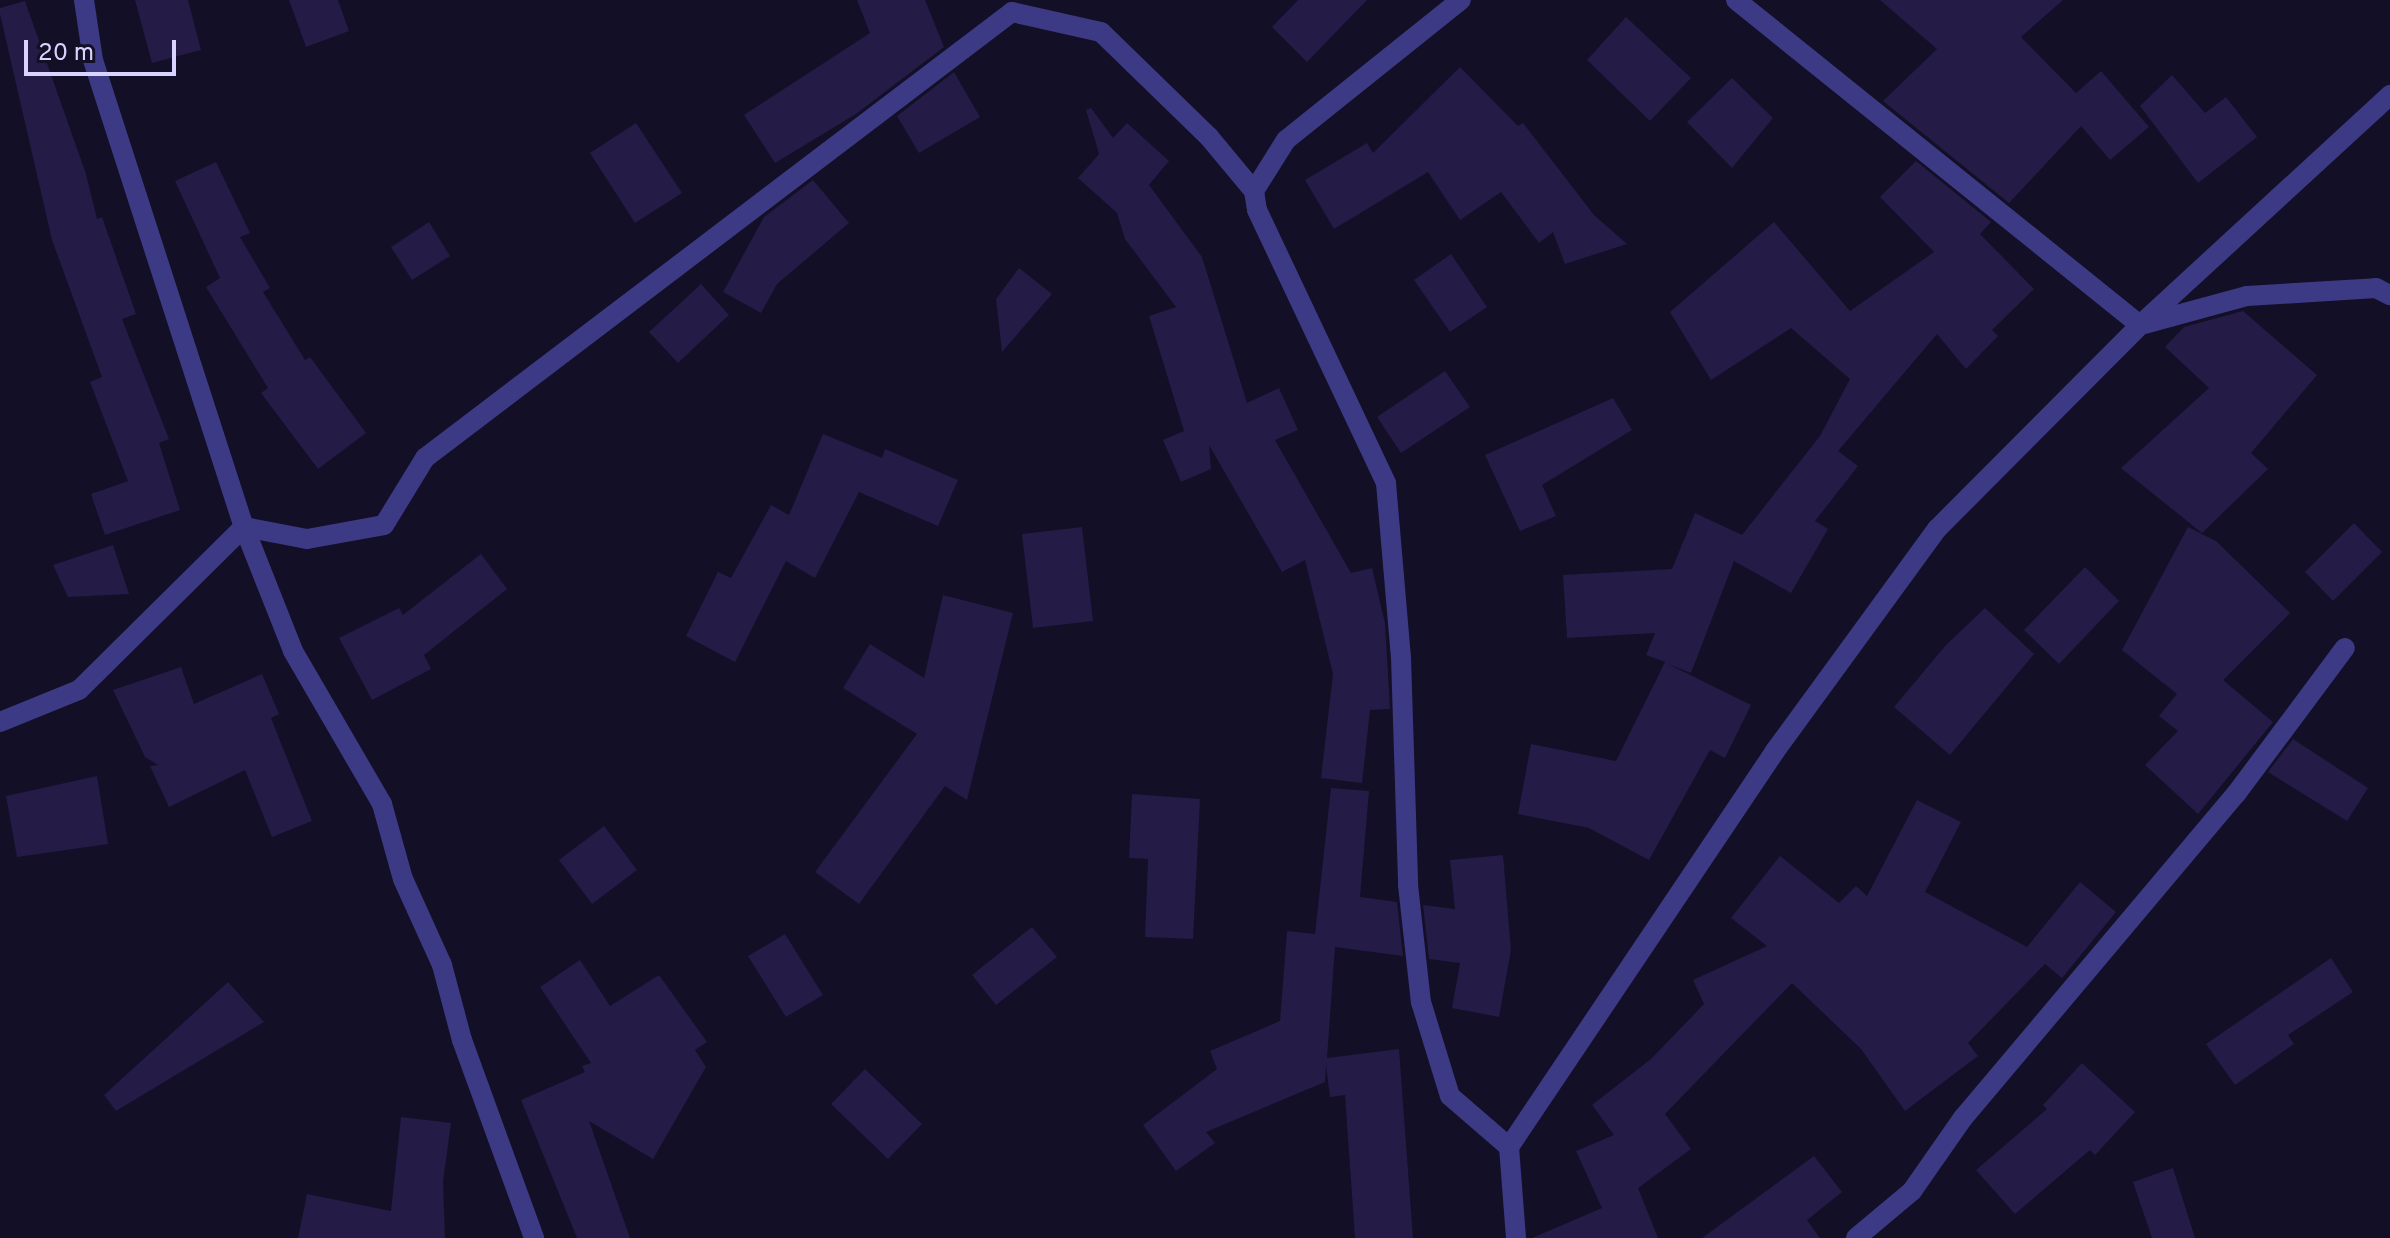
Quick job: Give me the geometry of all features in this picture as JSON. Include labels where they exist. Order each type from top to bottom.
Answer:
[{"type":"street","points":[[84,0],[93,60],[244,527],[293,651],[382,804],[403,879],[442,965],[462,1040],[534,1238]]},
{"type":"street","points":[[1254,191],[1286,140],[1461,0]]},
{"type":"street","points":[[1736,0],[2140,325]]},
{"type":"street","points":[[244,527],[307,539],[384,525],[425,458],[1012,12],[1101,32],[1209,137],[1254,191],[1257,210],[1386,483],[1401,657],[1408,885],[1421,1002],[1450,1096],[1509,1147]]},
{"type":"street","points":[[1516,1238],[1509,1147],[1775,751],[1937,529],[2140,325],[2390,95]]},
{"type":"street","points":[[2140,325],[2247,296],[2376,288],[2390,295]]},
{"type":"street","points":[[0,722],[79,690],[244,527]]},
{"type":"street","points":[[1856,1238],[1912,1191],[1963,1118],[2236,794],[2345,648]]},
{"type":"building","points":[[135,0],[188,0],[201,50],[152,63]]},
{"type":"building","points":[[289,0],[338,0],[349,31],[306,47]]},
{"type":"building","points":[[857,0],[925,0],[944,47],[856,114],[775,163],[744,115],[870,33]]},
{"type":"building","points":[[1298,0],[1367,0],[1307,62],[1272,27]]},
{"type":"building","points":[[1880,0],[2063,0],[2021,37],[2076,93],[2101,71],[2149,127],[2110,160],[2081,126],[2009,203],[1883,101],[1937,49]]},
{"type":"building","points":[[25,1],[86,174],[97,219],[102,217],[136,314],[122,319],[169,439],[159,443],[180,510],[105,535],[91,494],[128,481],[90,382],[102,377],[52,240],[0,14],[0,8]]},
{"type":"building","points":[[1626,17],[1691,78],[1650,121],[1587,60]]},
{"type":"building","points":[[1460,67],[1518,126],[1523,123],[1594,215],[1627,244],[1565,264],[1553,232],[1539,243],[1501,192],[1460,220],[1428,172],[1334,229],[1305,180],[1367,143],[1373,153]]},
{"type":"building","points":[[954,72],[980,117],[919,153],[897,116]]},
{"type":"building","points":[[2172,75],[2205,113],[2226,97],[2257,137],[2198,183],[2140,106]]},
{"type":"building","points":[[1732,78],[1773,118],[1732,168],[1687,122]]},
{"type":"building","points":[[1091,108],[1113,138],[1127,123],[1169,161],[1149,185],[1202,257],[1247,403],[1279,388],[1298,430],[1275,440],[1351,573],[1372,568],[1385,623],[1390,709],[1370,710],[1362,783],[1321,778],[1333,674],[1305,560],[1282,572],[1209,445],[1211,469],[1181,482],[1163,440],[1184,431],[1149,316],[1176,307],[1125,239],[1117,213],[1078,178],[1099,154],[1086,110]]},
{"type":"building","points":[[636,123],[682,193],[635,223],[590,153]]},
{"type":"building","points":[[1916,161],[1991,222],[1980,234],[2034,289],[1992,330],[1998,336],[1966,369],[1937,334],[1838,451],[1858,466],[1815,521],[1828,529],[1791,593],[1734,561],[1691,673],[1668,664],[1751,705],[1725,758],[1710,750],[1649,860],[1589,828],[1518,814],[1531,744],[1616,761],[1665,662],[1646,655],[1655,633],[1567,638],[1563,575],[1672,569],[1695,513],[1742,535],[1820,436],[1850,379],[1791,328],[1711,380],[1670,312],[1774,222],[1850,311],[1934,252],[1880,197]]},
{"type":"building","points":[[216,162],[250,233],[240,237],[270,288],[263,292],[305,360],[310,357],[366,433],[318,469],[261,393],[268,388],[206,287],[220,278],[175,181]]},
{"type":"building","points":[[813,180],[849,223],[777,284],[761,313],[723,292],[764,217]]},
{"type":"building","points":[[429,222],[450,256],[412,280],[391,247]]},
{"type":"building","points":[[1451,254],[1487,307],[1450,332],[1414,280]]},
{"type":"building","points":[[1019,268],[1052,294],[1002,352],[996,299]]},
{"type":"building","points":[[701,284],[729,315],[678,363],[649,332]]},
{"type":"building","points":[[2243,311],[2317,375],[2251,453],[2268,469],[2202,533],[2121,468],[2209,388],[2165,347],[2184,327]]},
{"type":"building","points":[[1445,371],[1470,407],[1401,453],[1377,417]]},
{"type":"building","points":[[1613,398],[1632,430],[1542,485],[1556,516],[1520,531],[1485,455]]},
{"type":"building","points":[[823,434],[882,458],[885,449],[958,480],[938,526],[859,492],[815,578],[786,561],[735,662],[686,636],[718,572],[731,578],[771,505],[789,515]]},
{"type":"building","points":[[2354,523],[2382,552],[2333,601],[2305,572]]},
{"type":"building","points":[[1082,527],[1093,621],[1033,628],[1022,534]]},
{"type":"building","points":[[2188,527],[2216,541],[2290,613],[2223,680],[2273,722],[2198,814],[2145,765],[2178,731],[2159,716],[2177,694],[2122,650]]},
{"type":"building","points":[[113,545],[129,594],[68,597],[53,565]]},
{"type":"building","points":[[481,554],[507,589],[424,655],[431,669],[372,700],[339,638],[399,608],[403,615]]},
{"type":"building","points":[[2085,567],[2119,601],[2059,664],[2024,630]]},
{"type":"building","points":[[943,595],[1013,613],[967,800],[945,786],[859,904],[815,872],[917,734],[843,688],[870,644],[924,678]]},
{"type":"building","points":[[1985,608],[2034,654],[1950,755],[1894,707],[1946,645]]},
{"type":"building","points":[[181,667],[194,704],[262,674],[279,714],[271,718],[312,821],[272,837],[245,770],[169,807],[150,766],[158,765],[145,757],[113,690]]},
{"type":"building","points":[[2293,739],[2368,788],[2347,821],[2268,772]]},
{"type":"building","points":[[97,776],[108,844],[17,857],[6,796]]},
{"type":"building","points":[[1331,788],[1369,791],[1360,897],[1397,902],[1403,956],[1335,947],[1327,1058],[1399,1049],[1413,1238],[1355,1238],[1345,1095],[1330,1097],[1326,1065],[1325,1082],[1206,1132],[1215,1143],[1176,1171],[1143,1125],[1217,1069],[1210,1051],[1280,1021],[1287,931],[1315,934]]},
{"type":"building","points":[[1132,794],[1200,799],[1193,939],[1145,937],[1148,859],[1129,858]]},
{"type":"building","points":[[1917,800],[1961,822],[1925,892],[2027,947],[2080,882],[2116,912],[2062,978],[2045,964],[1968,1043],[1978,1056],[1905,1111],[1861,1049],[1792,983],[1665,1114],[1691,1149],[1638,1188],[1658,1238],[1532,1238],[1602,1208],[1576,1151],[1614,1135],[1592,1105],[1651,1059],[1704,1004],[1693,980],[1767,946],[1731,918],[1780,856],[1839,903],[1856,886],[1867,896]]},
{"type":"building","points":[[604,826],[637,870],[592,904],[559,860]]},
{"type":"building","points":[[1503,855],[1511,950],[1499,1017],[1452,1008],[1460,963],[1429,959],[1423,905],[1455,909],[1450,860]]},
{"type":"building","points":[[1032,927],[1057,957],[996,1005],[972,975]]},
{"type":"building","points":[[785,934],[823,995],[786,1017],[748,956]]},
{"type":"building","points":[[2331,958],[2353,992],[2288,1035],[2294,1044],[2235,1085],[2206,1044]]},
{"type":"building","points":[[580,960],[610,1006],[659,975],[707,1042],[695,1050],[706,1067],[653,1159],[589,1121],[630,1238],[577,1238],[521,1100],[585,1072],[582,1066],[591,1063],[540,987]]},
{"type":"building","points":[[228,982],[264,1022],[116,1111],[104,1095]]},
{"type":"building","points":[[2082,1063],[2135,1112],[2095,1155],[2090,1150],[2015,1214],[1976,1170],[2047,1109],[2043,1105]]},
{"type":"building","points":[[865,1069],[922,1124],[888,1159],[831,1104]]},
{"type":"building","points":[[401,1117],[451,1123],[443,1182],[445,1238],[298,1238],[307,1194],[391,1211]]},
{"type":"building","points":[[1814,1156],[1842,1192],[1807,1220],[1820,1238],[1702,1238]]},
{"type":"building","points":[[2173,1168],[2195,1238],[2152,1238],[2133,1182]]}]
